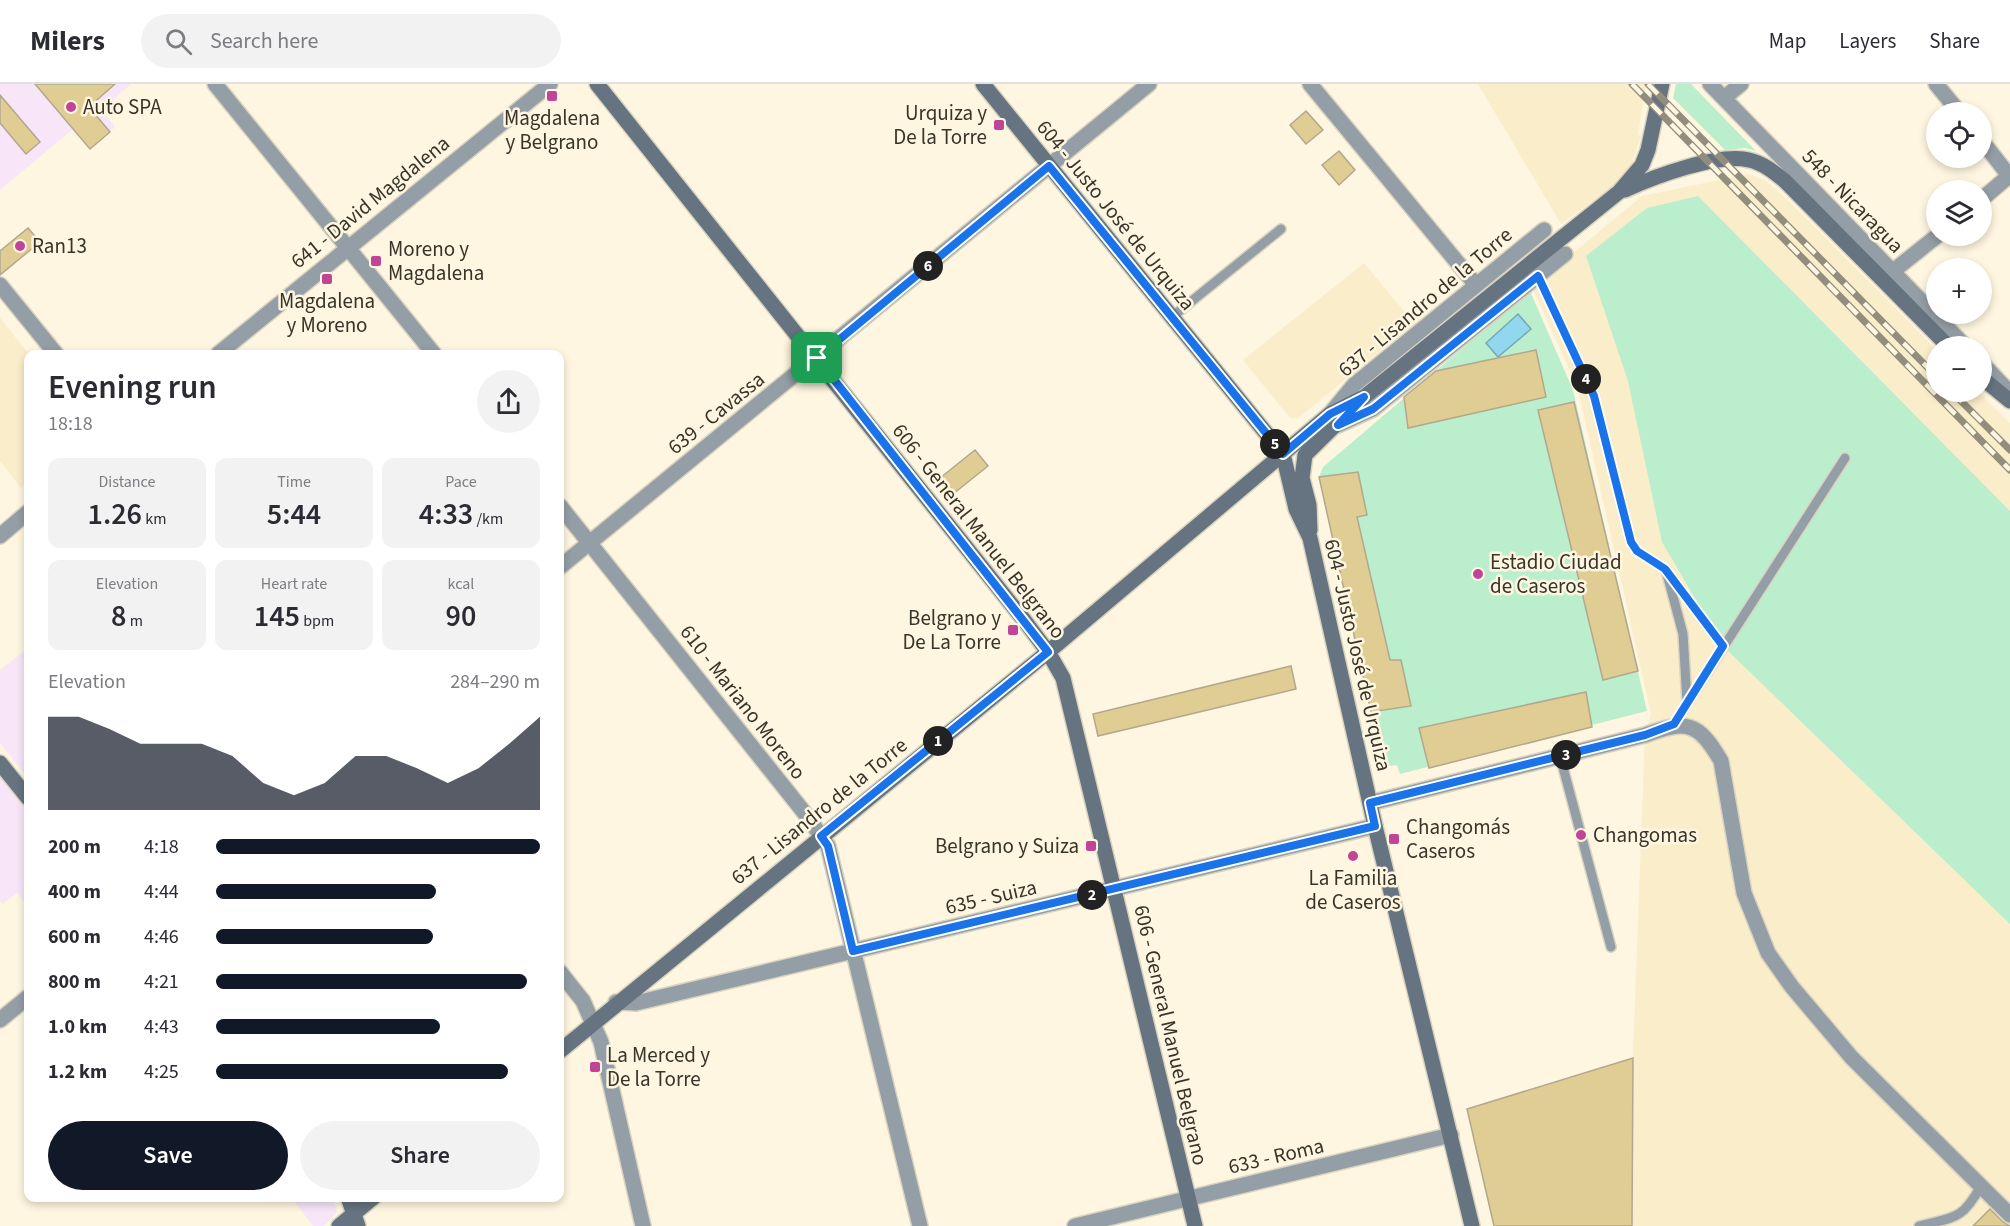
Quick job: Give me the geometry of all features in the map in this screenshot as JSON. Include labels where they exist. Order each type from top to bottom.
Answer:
[{"type":"street","points":[[215,84],[431,350]]},
{"type":"street","name":"641 - David Magdalena","points":[[223,350],[550,84]]},
{"type":"street","name":"606 - General Manuel Belgrano","points":[[597,84],[817,358],[1048,652],[1063,678],[1195,1226]]},
{"type":"street","name":"604 - Justo José de Urquiza","points":[[983,84],[1283,454],[1296,509],[1310,538],[1375,826],[1472,1226]]},
{"type":"street","name":"639 - Cavassa","points":[[564,564],[1149,84]]},
{"type":"street","points":[[1311,84],[1476,285]]},
{"type":"street","points":[[1310,538],[1309,505],[1302,478],[1303,461],[1310,448],[1334,419],[1619,192],[1642,165],[1648,150],[1662,84]]},
{"type":"street","name":"548 - Nicaragua","points":[[1710,84],[1955,336]]},
{"type":"street","points":[[1724,98],[1741,84]]},
{"type":"street","points":[[1936,84],[1951,102]]},
{"type":"street","points":[[1992,154],[2010,176],[1992,191]]},
{"type":"street","points":[[1619,192],[1660,174],[1735,158],[1756,162],[1785,181],[1938,336]]},
{"type":"street","name":"637 - Lisandro de la Torre","points":[[1334,419],[1354,386],[1544,230]]},
{"type":"street","points":[[1892,272],[1926,245]]},
{"type":"street","name":"637 - Lisandro de la Torre","points":[[564,1048],[595,1023],[616,1002],[1048,652],[1283,454],[1334,419],[1373,409],[1564,254]]},
{"type":"street","points":[[0,285],[54,350]]},
{"type":"street","points":[[1992,374],[2010,393]]},
{"type":"street","points":[[1992,386],[2010,401]]},
{"type":"street","name":"610 - Mariano Moreno","points":[[564,511],[828,846],[920,1226]]},
{"type":"street","points":[[0,536],[24,515]]},
{"type":"street","points":[[1370,803],[1645,735],[1674,724],[1693,728],[1714,749],[1721,760],[1744,893],[1768,953],[1805,1004],[1852,1058],[2010,1215]]},
{"type":"street","points":[[0,763],[24,793]]},
{"type":"street","name":"635 - Suiza","points":[[616,1002],[636,1003],[1375,826]]},
{"type":"street","points":[[564,977],[582,1000],[595,1023],[643,1226]]},
{"type":"street","points":[[0,1020],[24,1000]]},
{"type":"street","name":"633 - Roma","points":[[1075,1226],[1451,1135]]},
{"type":"street","points":[[350,1202],[357,1219]]},
{"type":"street","points":[[339,1226],[357,1219],[370,1202]]},
{"type":"lane","points":[[1172,317],[1281,230]]},
{"type":"lane","points":[[1538,276],[1594,396],[1631,542],[1637,551],[1665,569],[1723,646]]},
{"type":"lane","points":[[1674,724],[1845,458]]},
{"type":"lane","points":[[1665,569],[1683,634],[1687,703]]},
{"type":"lane","points":[[1560,756],[1611,947]]},
{"type":"lane","points":[[1919,1226],[1957,1217],[1970,1205],[1981,1186]]},
{"type":"shaded area","points":[[0,84],[131,84],[102,110],[115,127],[90,149],[73,129],[0,190]]},
{"type":"shaded area","points":[[1478,84],[1646,84],[1638,134],[1641,136],[1630,168],[1617,183],[1561,224]]},
{"type":"shaded area","points":[[1748,174],[1765,180],[1792,204],[1926,339],[1926,402],[1988,402],[2010,423],[2010,1226],[1632,1226],[1633,1054],[1645,735],[1651,714],[1578,389],[1532,287],[1642,196]]},
{"type":"shaded area","points":[[1364,263],[1414,323],[1297,419],[1290,418],[1243,360]]},
{"type":"shaded area","points":[[0,318],[26,350],[24,485],[21,488],[0,461]]},
{"type":"shaded area","points":[[24,651],[24,773],[0,743],[0,670]]},
{"type":"shaded area","points":[[0,776],[24,806],[24,901],[17,893],[2,904],[0,901]]},
{"type":"shaded area","points":[[295,1202],[334,1202],[337,1212],[324,1226],[313,1226]]},
{"type":"green space","points":[[1676,84],[1691,84],[1756,151],[1745,148],[1725,150],[1673,98]]},
{"type":"green space","points":[[1698,196],[2010,511],[2010,924],[1723,646],[1662,542],[1628,381],[1586,256],[1647,208]]},
{"type":"green space","name":"Estadio Ciudad de Caseros","points":[[1530,291],[1573,390],[1647,711],[1400,774],[1397,765],[1384,767],[1319,477],[1323,467]]},
{"type":"water","points":[[1518,314],[1531,329],[1498,357],[1486,343]]},
{"type":"building","name":"Auto SPA","points":[[35,84],[115,84],[89,107],[110,132],[90,149]]},
{"type":"building","points":[[0,95],[40,142],[26,154],[0,123]]},
{"type":"building","points":[[1306,111],[1323,130],[1306,144],[1290,125]]},
{"type":"building","points":[[1339,151],[1355,170],[1339,185],[1322,165]]},
{"type":"building","name":"Ran13","points":[[28,228],[40,242],[0,275],[0,251]]},
{"type":"building","points":[[1536,350],[1546,397],[1408,428],[1404,397],[1436,371]]},
{"type":"building","points":[[1574,402],[1638,671],[1603,680],[1538,410]]},
{"type":"building","points":[[975,450],[988,466],[948,498],[935,482]]},
{"type":"building","points":[[1358,472],[1367,515],[1357,517],[1390,660],[1401,660],[1411,706],[1371,712],[1319,477]]},
{"type":"building","points":[[1291,666],[1296,689],[1098,736],[1093,714]]},
{"type":"building","points":[[1586,692],[1592,727],[1429,768],[1419,728]]},
{"type":"building","points":[[1633,1058],[1632,1226],[1494,1226],[1467,1109]]},
{"type":"building","points":[[1990,1209],[2003,1222],[2010,1226],[1973,1226]]},
{"type":"railway","points":[[1632,84],[2010,470]]},
{"type":"railway","points":[[1648,84],[1926,366]]},
{"type":"railway","points":[[1962,402],[2010,450]]},
{"type":"place","name":"Magdalena y Belgrano","points":[[552,96]]},
{"type":"place","name":"Auto SPA","points":[[71,107]]},
{"type":"place","name":"Urquiza y De la Torre","points":[[999,125]]},
{"type":"place","name":"Ran13","points":[[20,246]]},
{"type":"place","name":"Moreno y Magdalena","points":[[376,261]]},
{"type":"place","name":"Magdalena y Moreno","points":[[327,279]]},
{"type":"place","name":"Estadio Ciudad de Caseros","points":[[1478,574]]},
{"type":"place","name":"Belgrano y De La Torre","points":[[1013,630]]},
{"type":"place","name":"Changomas","points":[[1581,835]]},
{"type":"place","name":"Changomás Caseros","points":[[1394,839]]},
{"type":"place","name":"Belgrano y Suiza","points":[[1091,846]]},
{"type":"place","name":"La Familia de Caseros","points":[[1353,856]]},
{"type":"place","name":"La Merced y De la Torre","points":[[595,1067]]},
{"type":"route","points":[[1049,166],[1283,454],[1330,414],[1364,397],[1338,425],[1373,409],[1538,276],[1594,396],[1631,542],[1637,551],[1665,569],[1723,646],[1674,724],[1645,735],[1370,803],[1375,826],[853,951],[828,846],[821,836],[1048,652],[817,358],[1049,166]]}]
